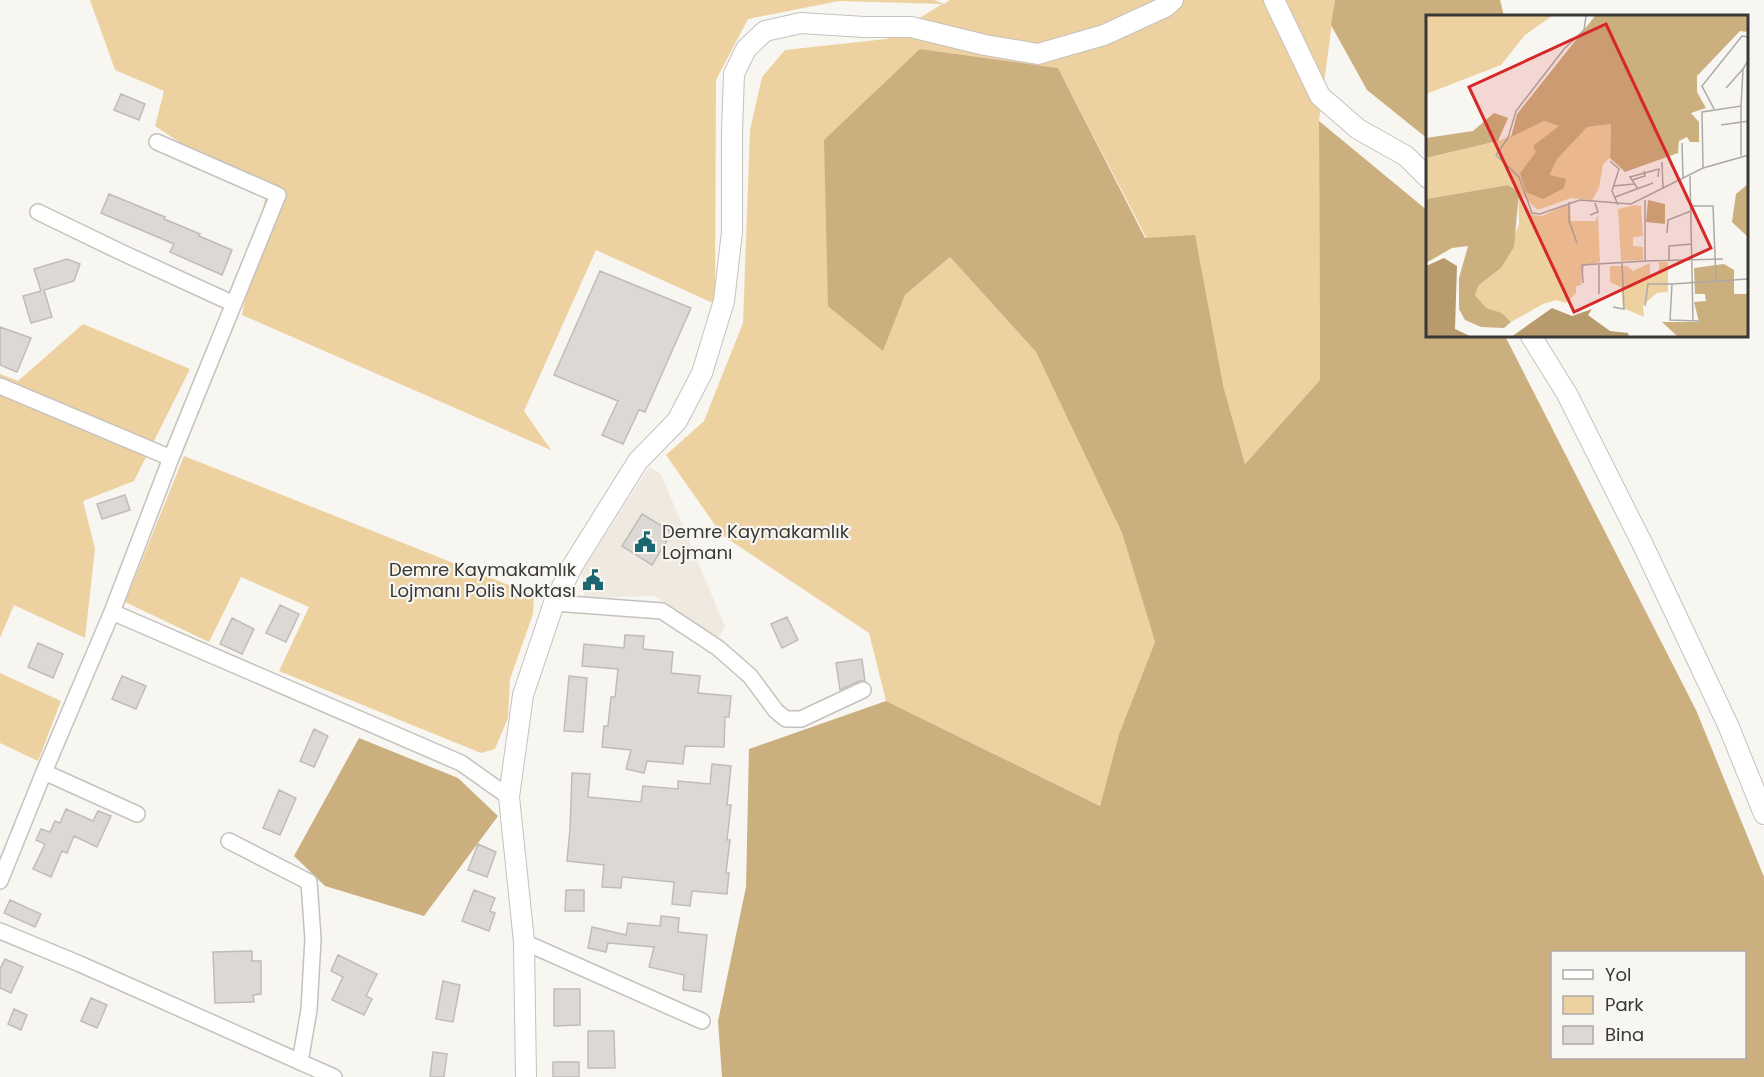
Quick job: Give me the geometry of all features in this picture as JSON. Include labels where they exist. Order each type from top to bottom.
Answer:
[{"type":"street","points":[[526,1077],[524,942],[509,797],[523,695],[555,603],[573,565],[638,461],[677,421],[702,373],[724,301],[732,232],[734,74],[746,49],[765,31],[801,23],[911,27],[985,45],[1038,54],[1104,35],[1165,7],[1173,0]]},
{"type":"street","points":[[1274,0],[1320,96],[1358,129],[1406,156],[1426,176]]},
{"type":"street","points":[[0,881],[112,612],[171,458],[278,195],[157,142]]},
{"type":"street","points":[[38,212],[234,304]]},
{"type":"street","points":[[1532,338],[1567,394],[1642,545],[1728,725],[1764,814]]},
{"type":"street","points":[[0,386],[171,458]]},
{"type":"street","points":[[555,603],[662,611],[726,655],[750,676],[776,711],[786,719],[801,719],[863,690]]},
{"type":"street","points":[[112,612],[461,763],[509,797]]},
{"type":"street","points":[[44,772],[136,814]]},
{"type":"street","points":[[229,841],[309,882],[312,951],[309,1010],[300,1062]]},
{"type":"street","points":[[0,932],[80,964],[333,1077]]},
{"type":"street","points":[[524,942],[702,1021]]},
{"type":"shaded area","points":[[1335,0],[1500,0],[1504,15],[1426,15],[1426,137],[1367,90],[1331,25]]},
{"type":"shaded area","points":[[920,49],[1058,68],[1145,238],[1195,235],[1223,385],[1245,464],[1320,380],[1319,121],[1426,209],[1426,338],[1506,338],[1696,710],[1764,877],[1764,1077],[722,1077],[718,1021],[746,887],[749,749],[886,701],[1100,806],[1119,734],[1155,642],[1122,533],[1036,352],[950,257],[905,295],[883,351],[828,306],[824,140]]},
{"type":"shaded area","name":"Demre Kaymakamlık Lojmanı","points":[[649,467],[661,474],[725,627],[718,638],[655,596],[584,598],[582,571]]},
{"type":"shaded area","points":[[359,738],[458,778],[498,816],[424,916],[325,886],[294,856]]},
{"type":"green space","points":[[90,0],[934,0],[944,4],[950,0],[1335,0],[1319,121],[1320,380],[1245,464],[1223,385],[1058,68],[920,49],[883,350],[905,295],[950,257],[1036,352],[1122,533],[1155,642],[1119,734],[1100,806],[886,701],[869,633],[722,535],[666,455],[704,421],[743,323],[750,130],[762,77],[785,50],[886,39],[942,4],[839,1],[748,19],[716,80],[715,304],[596,250],[524,411],[551,450],[242,315],[265,199],[155,126],[164,91],[115,70]]},
{"type":"green space","points":[[83,324],[190,369],[134,481],[83,501],[95,549],[85,638],[14,605],[0,638],[0,374],[18,381]]},
{"type":"green space","points":[[184,456],[534,595],[533,614],[510,679],[508,718],[495,749],[481,753],[279,671],[309,607],[241,577],[209,642],[125,602]]},
{"type":"green space","points":[[0,673],[61,701],[38,761],[0,743]]},
{"type":"building","points":[[121,94],[145,104],[139,120],[114,110]]},
{"type":"building","points":[[109,194],[165,217],[164,219],[232,250],[222,275],[170,252],[174,244],[101,213]]},
{"type":"building","points":[[67,259],[80,264],[74,281],[44,290],[52,317],[31,323],[23,296],[41,291],[34,269]]},
{"type":"building","points":[[600,271],[691,308],[645,412],[639,410],[623,444],[602,435],[618,401],[554,375]]},
{"type":"building","points":[[0,327],[31,338],[17,372],[0,365]]},
{"type":"building","points":[[125,495],[130,510],[102,519],[97,504]]},
{"type":"building","name":"Demre Kaymakamlık Lojmanı","points":[[642,514],[672,532],[652,565],[622,546]]},
{"type":"building","points":[[280,605],[299,614],[286,642],[266,633]]},
{"type":"building","points":[[787,617],[798,640],[782,648],[771,624]]},
{"type":"building","points":[[232,618],[254,629],[242,654],[220,644]]},
{"type":"building","points":[[625,635],[644,636],[643,649],[673,652],[671,673],[700,676],[698,693],[731,696],[729,717],[725,717],[724,747],[685,746],[683,764],[647,761],[644,773],[626,769],[631,750],[602,747],[604,726],[608,726],[611,697],[615,697],[618,669],[582,666],[584,644],[624,648]]},
{"type":"building","points":[[38,643],[63,654],[53,678],[28,667]]},
{"type":"building","points":[[862,659],[865,681],[859,681],[840,690],[836,663]]},
{"type":"building","points":[[122,676],[146,686],[136,709],[112,699]]},
{"type":"building","points":[[569,676],[587,678],[583,732],[564,731]]},
{"type":"building","points":[[314,729],[328,736],[314,767],[300,761]]},
{"type":"building","points":[[712,764],[731,766],[727,805],[731,805],[727,840],[730,840],[726,873],[729,873],[727,894],[692,891],[690,906],[672,904],[674,882],[622,877],[621,888],[602,887],[604,865],[567,861],[572,773],[590,774],[588,797],[641,802],[643,786],[678,789],[678,781],[710,784]]},
{"type":"building","points":[[279,790],[296,798],[280,835],[263,828]]},
{"type":"building","points":[[66,809],[93,821],[98,811],[111,816],[97,847],[74,836],[67,853],[62,851],[51,877],[33,869],[45,844],[36,840],[41,829],[50,832],[55,821],[60,823]]},
{"type":"building","points":[[478,844],[496,852],[487,877],[468,870]]},
{"type":"building","points":[[474,890],[495,898],[490,911],[495,913],[489,931],[462,921]]},
{"type":"building","points":[[566,890],[584,890],[584,911],[565,911]]},
{"type":"building","points":[[10,900],[41,914],[35,927],[4,913]]},
{"type":"building","points":[[661,916],[679,918],[678,932],[707,935],[701,992],[683,990],[684,975],[649,967],[654,947],[608,943],[606,952],[588,948],[592,927],[626,935],[628,923],[660,926]]},
{"type":"building","points":[[252,951],[252,961],[261,961],[261,994],[253,995],[254,1002],[215,1003],[213,952]]},
{"type":"building","points":[[338,955],[377,974],[366,996],[372,999],[364,1015],[332,1000],[343,977],[331,971]]},
{"type":"building","points":[[5,959],[23,967],[11,993],[0,988],[0,969]]},
{"type":"building","points":[[443,981],[460,985],[453,1022],[436,1019]]},
{"type":"building","points":[[554,989],[580,989],[580,1025],[554,1026]]},
{"type":"building","points":[[91,998],[107,1005],[97,1028],[81,1021]]},
{"type":"building","points":[[14,1009],[27,1015],[21,1030],[8,1024]]},
{"type":"building","points":[[588,1031],[614,1031],[615,1068],[588,1068]]},
{"type":"building","points":[[433,1052],[447,1054],[444,1077],[430,1077]]},
{"type":"building","points":[[553,1062],[579,1062],[579,1077],[553,1077]]},
{"type":"place","name":"Demre Kaymakamlık Lojmanı","points":[[645,542]]},
{"type":"place","name":"Demre Kaymakamlık Lojmanı Polis Noktası","points":[[593,580]]}]
